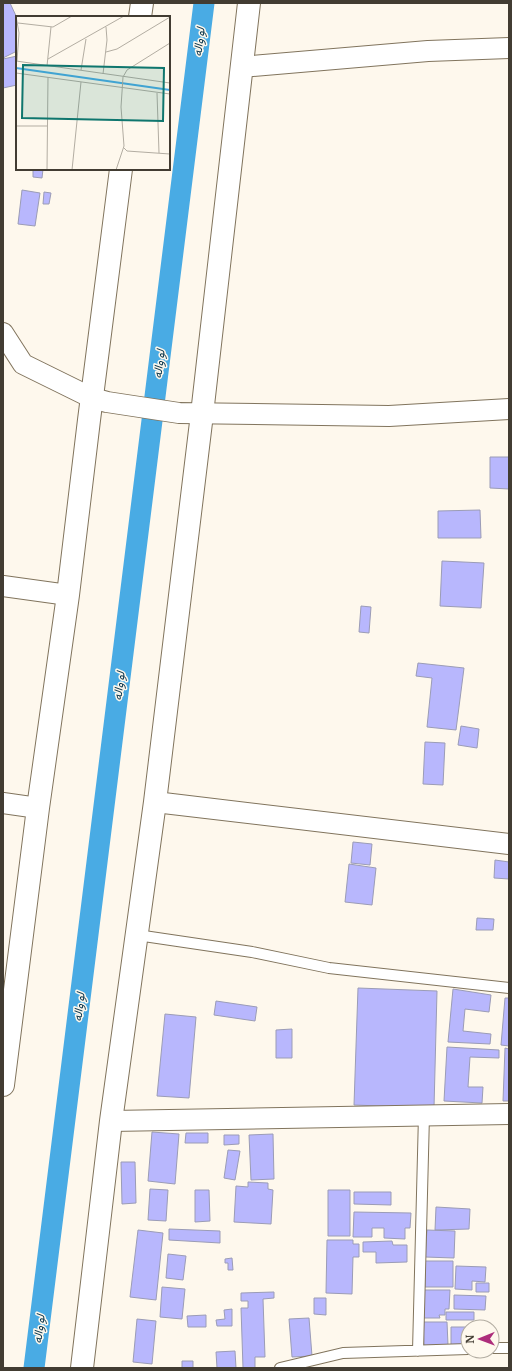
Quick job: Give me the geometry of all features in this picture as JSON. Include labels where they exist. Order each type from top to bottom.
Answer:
[{"type":"street","points":[[140,16],[142,3]]},
{"type":"street","points":[[82,1368],[110,1120],[155,802],[202,414],[248,3]]},
{"type":"street","points":[[241,68],[428,52],[509,48]]},
{"type":"street","points":[[3,1085],[38,808],[68,595],[100,400],[121,170]]},
{"type":"street","points":[[3,333],[23,364],[100,400],[179,413],[389,416],[509,409]]},
{"type":"street","points":[[3,586],[68,595]]},
{"type":"street","points":[[155,802],[509,844]]},
{"type":"street","points":[[3,803],[38,808]]},
{"type":"street","points":[[110,1120],[509,1114]]},
{"type":"lane","points":[[137,935],[252,952],[329,968],[509,988]]},
{"type":"lane","points":[[418,1351],[424,1115]]},
{"type":"lane","points":[[280,1368],[343,1353],[460,1349]]},
{"type":"building","points":[[3,3],[10,3],[16,16],[16,52],[3,58]]},
{"type":"building","points":[[16,56],[16,85],[3,88],[3,59]]},
{"type":"building","points":[[33,170],[43,170],[42,178],[33,177]]},
{"type":"building","points":[[22,190],[40,193],[35,226],[18,224]]},
{"type":"building","points":[[44,192],[51,193],[49,204],[43,204]]},
{"type":"building","points":[[490,457],[509,457],[509,489],[490,488]]},
{"type":"building","points":[[480,510],[481,538],[438,538],[438,511]]},
{"type":"building","points":[[442,561],[484,563],[481,608],[440,606]]},
{"type":"building","points":[[361,606],[371,607],[369,633],[359,632]]},
{"type":"building","points":[[418,663],[464,668],[456,730],[427,727],[432,678],[416,676]]},
{"type":"building","points":[[461,726],[479,729],[477,748],[458,745]]},
{"type":"building","points":[[425,742],[445,743],[443,785],[423,784]]},
{"type":"building","points":[[353,842],[372,844],[370,865],[351,863]]},
{"type":"building","points":[[495,860],[509,862],[509,879],[494,878]]},
{"type":"building","points":[[349,864],[376,868],[372,905],[345,902]]},
{"type":"building","points":[[477,918],[494,919],[493,930],[476,930]]},
{"type":"building","points":[[358,988],[437,991],[434,1108],[354,1105]]},
{"type":"building","points":[[453,989],[491,995],[489,1012],[465,1009],[463,1031],[491,1034],[490,1044],[448,1042]]},
{"type":"building","points":[[505,998],[509,998],[509,1046],[501,1045]]},
{"type":"building","points":[[216,1001],[257,1007],[255,1021],[214,1015]]},
{"type":"building","points":[[165,1014],[196,1017],[189,1098],[157,1096]]},
{"type":"building","points":[[292,1029],[292,1058],[276,1058],[276,1030]]},
{"type":"building","points":[[447,1047],[499,1050],[499,1058],[470,1057],[468,1087],[483,1087],[482,1103],[444,1101]]},
{"type":"building","points":[[505,1048],[509,1049],[509,1101],[503,1101]]},
{"type":"building","points":[[152,1132],[179,1134],[175,1184],[148,1181]]},
{"type":"building","points":[[186,1133],[208,1133],[208,1143],[185,1143]]},
{"type":"building","points":[[273,1134],[274,1179],[251,1180],[249,1135]]},
{"type":"building","points":[[224,1135],[239,1135],[239,1144],[224,1145]]},
{"type":"building","points":[[228,1150],[240,1151],[235,1180],[224,1178]]},
{"type":"building","points":[[121,1162],[135,1162],[136,1203],[122,1204]]},
{"type":"building","points":[[248,1182],[268,1183],[268,1189],[273,1190],[271,1224],[234,1222],[236,1186],[248,1187]]},
{"type":"building","points":[[150,1189],[168,1190],[166,1221],[148,1220]]},
{"type":"building","points":[[195,1190],[209,1190],[210,1221],[195,1222]]},
{"type":"building","points":[[328,1190],[350,1190],[350,1236],[328,1236]]},
{"type":"building","points":[[354,1192],[391,1192],[391,1205],[354,1204]]},
{"type":"building","points":[[436,1207],[470,1209],[469,1229],[435,1230]]},
{"type":"building","points":[[354,1212],[411,1213],[410,1228],[405,1228],[405,1239],[384,1238],[384,1228],[372,1228],[372,1237],[353,1237]]},
{"type":"building","points":[[169,1229],[220,1231],[220,1243],[169,1240]]},
{"type":"building","points":[[138,1230],[163,1233],[156,1300],[130,1297]]},
{"type":"building","points":[[427,1230],[455,1231],[454,1258],[425,1257]]},
{"type":"building","points":[[327,1240],[353,1240],[353,1244],[359,1244],[359,1257],[353,1257],[352,1294],[326,1293]]},
{"type":"building","points":[[392,1241],[393,1245],[407,1245],[407,1262],[376,1263],[376,1252],[363,1252],[363,1242]]},
{"type":"building","points":[[168,1254],[186,1256],[183,1280],[166,1278]]},
{"type":"building","points":[[232,1258],[233,1270],[228,1270],[228,1263],[225,1263],[225,1259]]},
{"type":"building","points":[[425,1261],[453,1261],[453,1287],[425,1287]]},
{"type":"building","points":[[456,1266],[486,1267],[485,1282],[472,1281],[472,1290],[455,1289]]},
{"type":"building","points":[[476,1283],[489,1283],[489,1292],[476,1292]]},
{"type":"building","points":[[162,1287],[185,1289],[182,1319],[160,1317]]},
{"type":"building","points":[[422,1290],[450,1290],[449,1309],[445,1309],[445,1315],[439,1315],[440,1318],[422,1318]]},
{"type":"building","points":[[274,1292],[274,1298],[263,1299],[265,1357],[255,1357],[255,1368],[243,1368],[241,1308],[248,1308],[248,1301],[241,1301],[241,1293]]},
{"type":"building","points":[[454,1295],[486,1296],[485,1310],[454,1309]]},
{"type":"building","points":[[314,1298],[326,1298],[326,1315],[314,1314]]},
{"type":"building","points":[[232,1309],[232,1326],[217,1326],[216,1320],[225,1319],[224,1310]]},
{"type":"building","points":[[446,1312],[474,1312],[474,1319],[446,1320]]},
{"type":"building","points":[[206,1315],[206,1327],[188,1327],[187,1316]]},
{"type":"building","points":[[309,1318],[312,1356],[292,1357],[289,1319]]},
{"type":"building","points":[[137,1319],[156,1321],[152,1364],[133,1362]]},
{"type":"building","points":[[423,1322],[447,1322],[448,1345],[424,1346]]},
{"type":"building","points":[[451,1327],[460,1327],[460,1345],[451,1345]]},
{"type":"building","points":[[235,1351],[236,1368],[217,1368],[216,1352]]},
{"type":"building","points":[[182,1361],[193,1361],[193,1368],[182,1368]]},
{"type":"waterway","name":"لو واله","points":[[34,1368],[204,3]]}]
